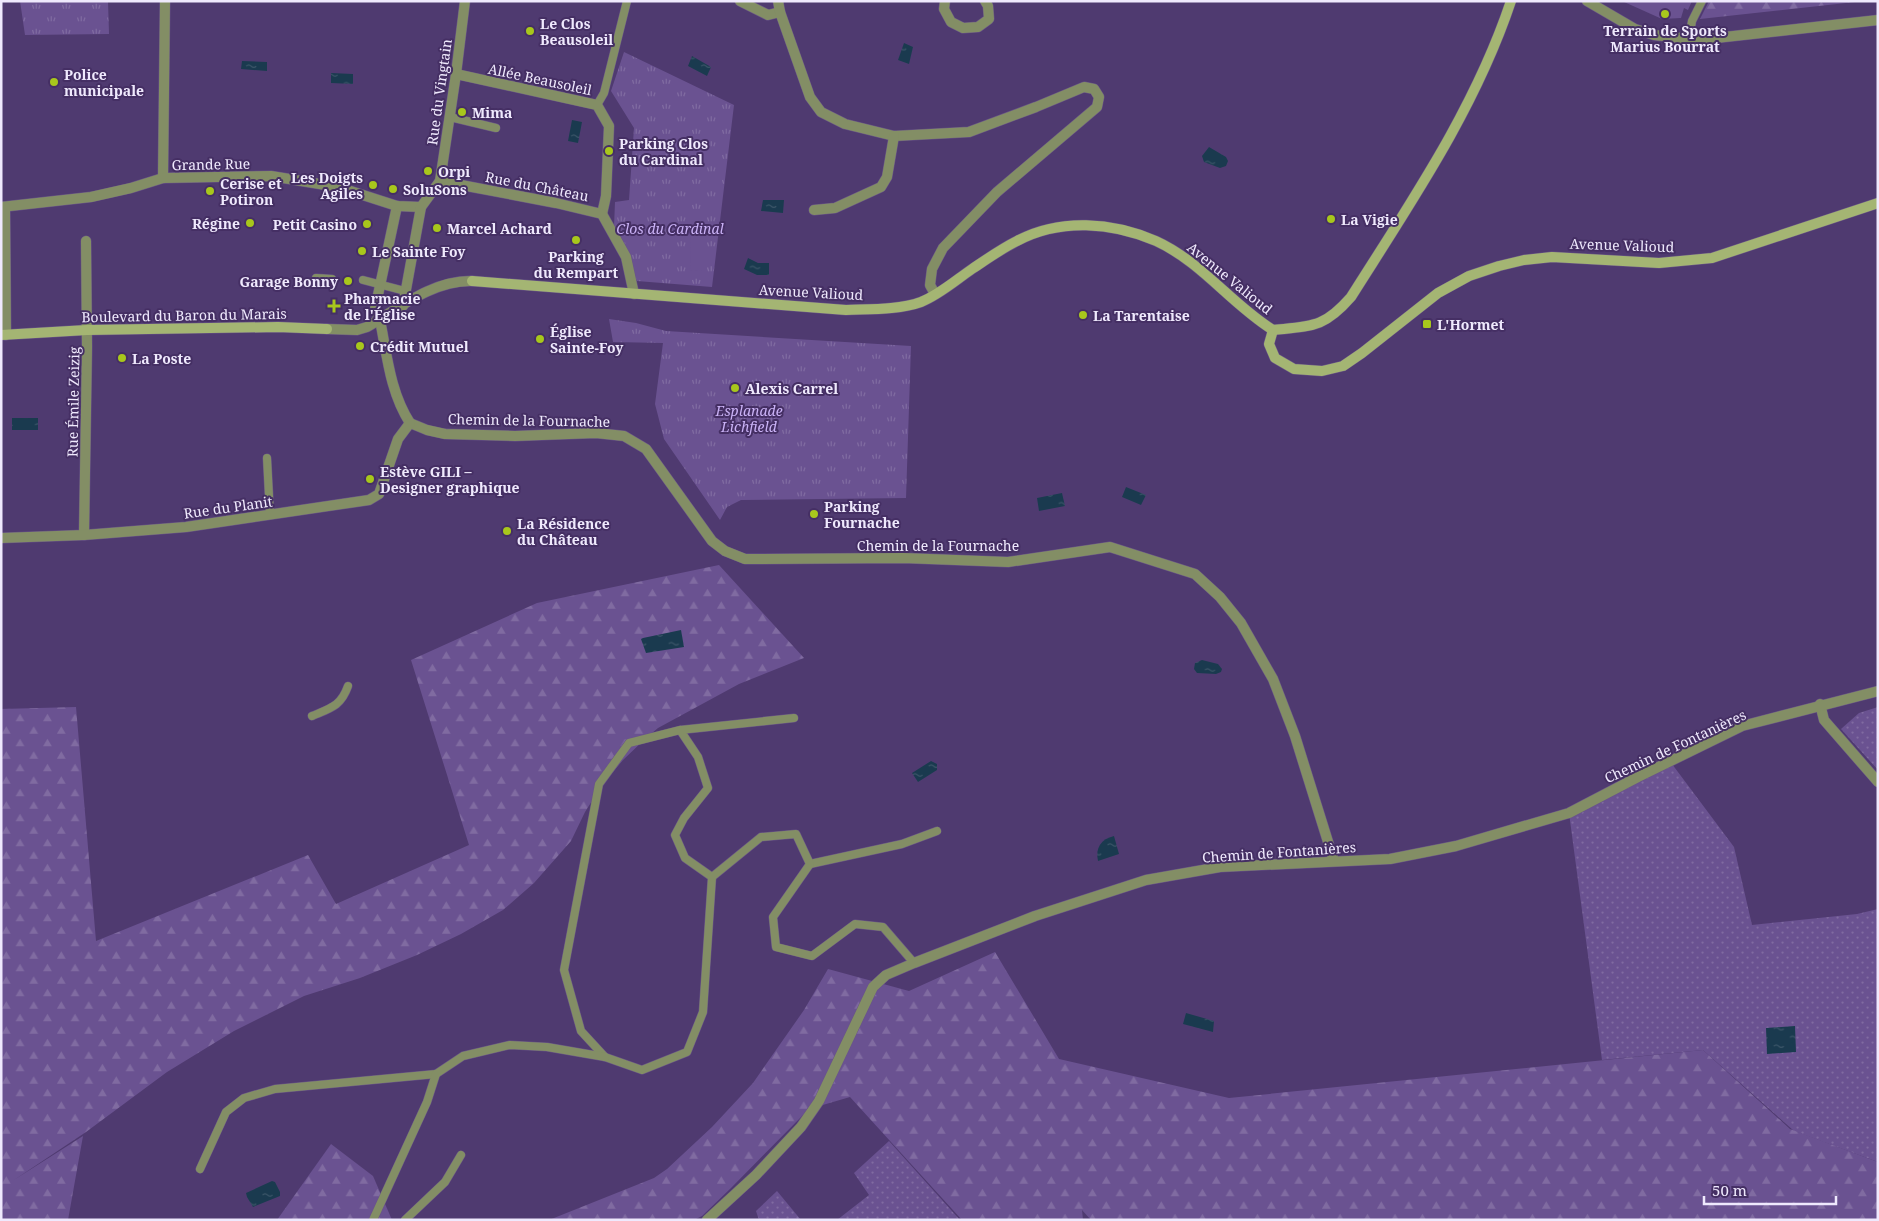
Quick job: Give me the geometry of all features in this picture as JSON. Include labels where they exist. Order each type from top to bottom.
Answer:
[{"type":"main road","points":[[1273,330],[1303,327],[1326,320],[1338,312],[1351,297],[1424,182],[1462,117],[1511,1]]},
{"type":"main road","name":"Avenue Valioud","points":[[472,281],[846,310],[882,308],[920,302],[1018,240],[1041,231],[1066,226],[1102,225],[1128,231],[1149,239],[1183,256],[1214,280],[1254,318],[1273,330],[1269,344],[1275,358],[1294,369],[1322,371],[1343,366],[1438,292],[1469,276],[1499,266],[1524,260],[1552,257],[1658,262],[1712,258],[1878,203]]},
{"type":"main road","name":"Boulevard du Baron du Marais","points":[[4,335],[87,330],[278,327],[327,329]]},
{"type":"street","points":[[163,178],[165,1]]},
{"type":"street","name":"Rue du Vingtain","points":[[438,184],[450,117],[465,1]]},
{"type":"street","points":[[740,1],[768,15],[780,12]]},
{"type":"street","points":[[778,1],[780,12],[810,97],[822,112],[845,124],[894,136],[969,132],[1084,87],[1094,89],[1099,97],[1097,107],[997,192],[943,248],[932,268],[930,285],[935,294]]},
{"type":"street","points":[[945,1],[944,9],[951,22],[963,28],[978,27],[989,19],[988,6],[985,1]]},
{"type":"street","points":[[1587,1],[1635,29],[1654,35],[1689,39],[1716,38],[1878,20]]},
{"type":"street","name":"Allée Beausoleil","points":[[456,74],[597,105],[609,126],[606,196],[602,214]]},
{"type":"street","points":[[814,210],[836,208],[881,187],[887,177],[894,136]]},
{"type":"street","name":"Grande Rue","points":[[3,207],[91,197],[131,188],[163,178],[271,176],[338,187],[397,206],[421,207]]},
{"type":"street","points":[[402,306],[421,207],[438,184]]},
{"type":"street","name":"Rue du Château","points":[[438,184],[556,203],[602,214],[626,258],[634,294]]},
{"type":"street","points":[[397,206],[375,309],[380,320],[388,367],[400,408],[410,423]]},
{"type":"street","points":[[3,207],[4,335]]},
{"type":"street","name":"Rue Émile Zeizig","points":[[84,535],[87,330],[86,240]]},
{"type":"street","name":"Avenue Valioud","points":[[367,328],[436,286],[459,281],[472,281]]},
{"type":"street","name":"Boulevard du Baron du Marais","points":[[327,329],[357,330],[367,328]]},
{"type":"street","name":"Rue du Planit","points":[[1,538],[84,535],[186,527],[369,500],[379,494],[398,439],[410,423]]},
{"type":"street","name":"Chemin de la Fournache","points":[[410,423],[427,430],[445,434],[515,436],[596,433],[624,436],[646,449],[712,541],[733,555],[750,560],[903,558],[1008,562],[1110,547],[1195,574],[1220,597],[1242,623],[1273,679],[1295,736],[1334,861]]},
{"type":"street","name":"Chemin de Fontanières","points":[[707,1220],[756,1175],[801,1126],[819,1101],[873,987],[886,976],[914,963],[1034,916],[1146,880],[1220,867],[1390,859],[1456,846],[1569,813],[1742,726],[1820,704],[1878,691]]},
{"type":"street","points":[[1820,704],[1824,720],[1878,782]]},
{"type":"lane","points":[[597,105],[604,93],[627,1]]},
{"type":"lane","points":[[1689,39],[1692,21],[1702,1]]},
{"type":"lane","points":[[450,117],[496,128]]},
{"type":"lane","points":[[316,278],[332,279]]},
{"type":"lane","points":[[362,280],[405,291]]},
{"type":"lane","points":[[267,458],[270,515]]},
{"type":"lane","points":[[312,716],[334,706],[343,699],[348,686]]},
{"type":"lane","points":[[605,1057],[581,1031],[564,970],[599,784],[629,743],[680,730],[794,718]]},
{"type":"lane","points":[[680,730],[698,757],[708,788],[684,818],[675,835],[685,858],[712,877]]},
{"type":"lane","points":[[914,963],[883,927],[855,924],[812,956],[776,947],[773,917],[810,864],[902,844],[937,832]]},
{"type":"lane","points":[[200,1169],[226,1112],[244,1098],[275,1089],[436,1074],[463,1056],[510,1045],[548,1047],[605,1057],[642,1070],[687,1052],[703,1012],[712,877],[762,837],[796,834],[810,864]]},
{"type":"lane","points":[[373,1220],[427,1102],[436,1074]]},
{"type":"lane","points":[[405,1220],[445,1182],[462,1155]]},
{"type":"green space","points":[[20,1],[108,1],[109,34],[25,35]]},
{"type":"green space","name":"Terrain de Sports Marius Bourrat","points":[[1622,1],[1692,1],[1688,10],[1684,8],[1681,18],[1662,19]]},
{"type":"green space","points":[[1709,1],[1864,1],[1700,19]]},
{"type":"green space","name":"Clos du Cardinal","points":[[624,52],[734,105],[712,287],[637,281],[614,227],[615,202],[629,200],[634,128],[611,91]]},
{"type":"green space","points":[[691,223],[702,224],[702,271],[690,270]]},
{"type":"green space","name":"Esplanade Lichfield","points":[[609,319],[636,323],[666,331],[911,346],[906,498],[741,500],[727,507],[720,520],[664,439],[655,404],[663,343],[613,342]]},
{"type":"green space","points":[[719,565],[804,658],[739,684],[658,728],[646,738],[623,760],[602,785],[585,812],[571,841],[534,883],[503,910],[461,934],[417,955],[360,978],[304,996],[234,1031],[167,1072],[86,1132],[14,1180],[83,1136],[68,1220],[1,1220],[1,709],[76,707],[96,941],[308,855],[336,904],[469,845],[411,660],[537,603]]},
{"type":"green space","points":[[1878,707],[1878,770],[1841,729],[1859,713]]},
{"type":"green space","points":[[1669,760],[1734,847],[1752,925],[1857,914],[1878,909],[1878,1162],[1794,1131],[1703,1050],[1602,1060],[1569,813]]},
{"type":"green space","points":[[995,952],[1059,1059],[1229,1098],[1703,1050],[1790,1129],[1878,1162],[1878,1220],[1091,1220],[1082,1210],[1083,1220],[962,1220],[850,1097],[809,1109],[702,1216],[694,1220],[549,1220],[654,1178],[667,1169],[712,1127],[753,1083],[804,1010],[828,969],[909,991]]},
{"type":"green space","points":[[889,1141],[960,1220],[837,1220],[869,1195],[854,1173]]},
{"type":"green space","points":[[331,1144],[373,1176],[392,1220],[277,1220]]},
{"type":"green space","points":[[777,1191],[801,1220],[759,1220],[756,1211]]},
{"type":"water","points":[[904,43],[913,47],[909,64],[898,60]]},
{"type":"water","points":[[692,56],[711,67],[707,76],[688,66]]},
{"type":"water","points":[[242,61],[267,62],[267,71],[241,69]]},
{"type":"water","points":[[331,73],[353,74],[353,84],[331,83]]},
{"type":"water","points":[[572,120],[582,122],[578,143],[568,141]]},
{"type":"water","points":[[1209,147],[1226,157],[1228,161],[1226,166],[1220,168],[1204,162],[1202,156]]},
{"type":"water","points":[[763,200],[784,200],[783,213],[761,211]]},
{"type":"water","points":[[748,258],[758,263],[769,263],[769,275],[757,275],[744,269]]},
{"type":"water","points":[[12,418],[38,418],[38,430],[12,430]]},
{"type":"water","points":[[1126,487],[1146,495],[1141,505],[1122,497]]},
{"type":"water","points":[[1062,493],[1065,506],[1039,511],[1037,498]]},
{"type":"water","points":[[681,630],[684,647],[646,653],[641,639]]},
{"type":"water","points":[[1202,660],[1218,664],[1222,669],[1221,672],[1216,674],[1197,673],[1194,669],[1195,663]]},
{"type":"water","points":[[931,761],[937,764],[937,770],[918,782],[912,773]]},
{"type":"water","points":[[1114,836],[1119,854],[1098,861],[1098,848],[1106,839]]},
{"type":"water","points":[[1186,1013],[1214,1021],[1213,1032],[1183,1024]]},
{"type":"water","points":[[1795,1026],[1796,1052],[1767,1054],[1766,1028]]},
{"type":"water","points":[[272,1181],[275,1182],[280,1196],[253,1207],[246,1193]]},
{"type":"place","name":"Terrain de Sports Marius Bourrat","points":[[1665,14]]},
{"type":"place","name":"Le Clos Beausoleil","points":[[530,31]]},
{"type":"place","name":"Police municipale","points":[[54,82]]},
{"type":"place","name":"Mima","points":[[462,112]]},
{"type":"place","name":"Parking Clos du Cardinal","points":[[609,151]]},
{"type":"place","name":"Orpi","points":[[428,171]]},
{"type":"place","name":"Les Doigts Agiles","points":[[373,185]]},
{"type":"place","name":"SoluSons","points":[[393,189]]},
{"type":"place","name":"Cerise et Potiron","points":[[210,191]]},
{"type":"place","name":"La Vigie","points":[[1331,219]]},
{"type":"place","name":"Régine","points":[[250,223]]},
{"type":"place","name":"Petit Casino","points":[[367,224]]},
{"type":"place","name":"Marcel Achard","points":[[437,228]]},
{"type":"place","name":"Parking du Rempart","points":[[576,240]]},
{"type":"place","name":"Le Sainte Foy","points":[[362,251]]},
{"type":"place","name":"Garage Bonny","points":[[348,281]]},
{"type":"place","name":"Pharmacie de l'Église","points":[[334,306]]},
{"type":"place","name":"La Tarentaise","points":[[1083,315]]},
{"type":"place","name":"L'Hormet","points":[[1427,324]]},
{"type":"place","name":"Église Sainte-Foy","points":[[540,339]]},
{"type":"place","name":"Crédit Mutuel","points":[[360,346]]},
{"type":"place","name":"La Poste","points":[[122,358]]},
{"type":"place","name":"Alexis Carrel","points":[[735,388]]},
{"type":"place","name":"Estève GILI – Designer graphique","points":[[370,479]]},
{"type":"place","name":"Parking Fournache","points":[[814,514]]},
{"type":"place","name":"La Résidence du Château","points":[[507,531]]}]
